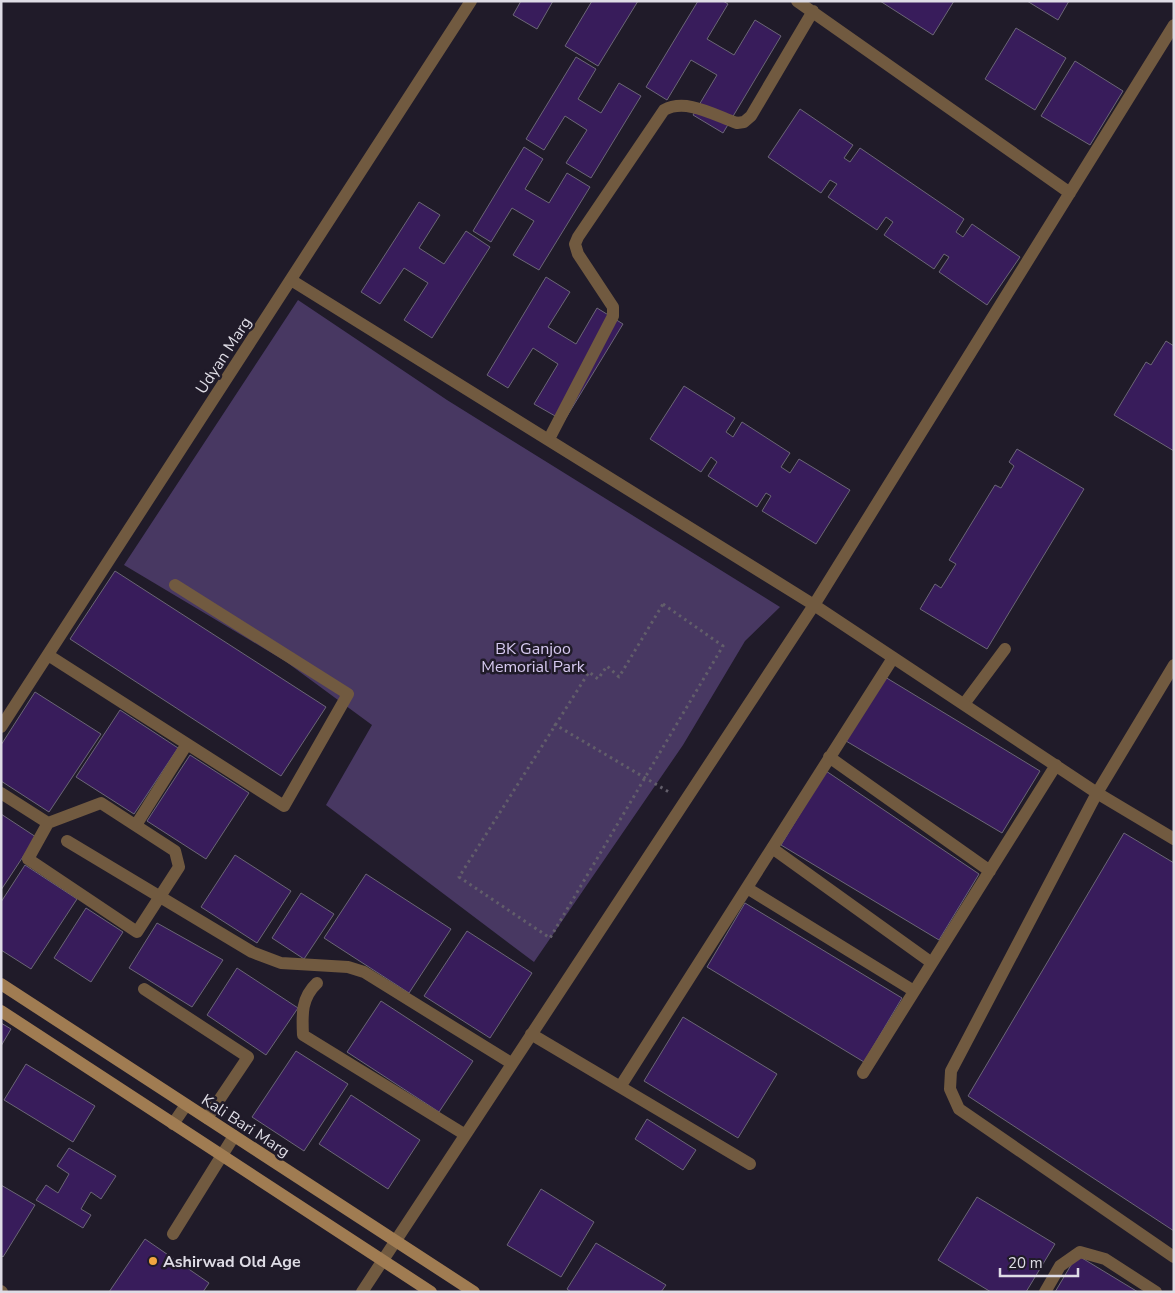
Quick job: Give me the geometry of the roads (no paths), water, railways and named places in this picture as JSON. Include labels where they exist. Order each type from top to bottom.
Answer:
[{"type":"street","points":[[797,1],[1070,193]]},
{"type":"street","name":"Udyan Marg","points":[[1,727],[468,3]]},
{"type":"street","points":[[549,438],[613,316],[613,307],[578,254],[575,244],[578,236],[664,110],[673,105],[684,104],[737,123],[744,122],[751,116],[812,11]]},
{"type":"street","points":[[362,1292],[381,1260],[814,605],[1174,26]]},
{"type":"street","points":[[291,280],[549,438],[814,605],[1097,793],[1174,839]]},
{"type":"street","points":[[48,655],[284,806],[348,694],[175,585]]},
{"type":"street","points":[[964,704],[1005,649]]},
{"type":"street","points":[[620,1087],[893,658]]},
{"type":"street","points":[[1174,665],[1097,793],[951,1071],[950,1089],[959,1109],[1174,1257]]},
{"type":"street","points":[[136,825],[187,744]]},
{"type":"street","points":[[830,757],[990,870]]},
{"type":"street","points":[[863,1073],[1056,765]]},
{"type":"street","points":[[1,793],[48,823]]},
{"type":"street","points":[[101,803],[175,851],[179,867],[137,932],[28,860],[48,823],[101,803]]},
{"type":"street","points":[[68,841],[252,952],[281,963],[348,967],[364,972],[511,1063]]},
{"type":"street","points":[[772,848],[932,964]]},
{"type":"street","points":[[747,888],[914,991]]},
{"type":"street","points":[[317,983],[307,992],[302,1013],[303,1036],[464,1134]]},
{"type":"street","name":"Kali Bari Marg","points":[[1,984],[474,1292]]},
{"type":"street","points":[[144,989],[248,1057],[206,1118]]},
{"type":"street","points":[[1,1011],[431,1292]]},
{"type":"street","points":[[531,1034],[750,1164]]},
{"type":"street","points":[[173,1124],[186,1105]]},
{"type":"street","points":[[174,1234],[234,1136]]},
{"type":"street","points":[[1045,1292],[1060,1266],[1080,1252],[1105,1259],[1156,1292]]},
{"type":"place","name":"Ashirwad Old Age","points":[[153,1261]]},
{"type":"park label","name":"BK Ganjoo Memorial Park","points":[[533,657]]}]
